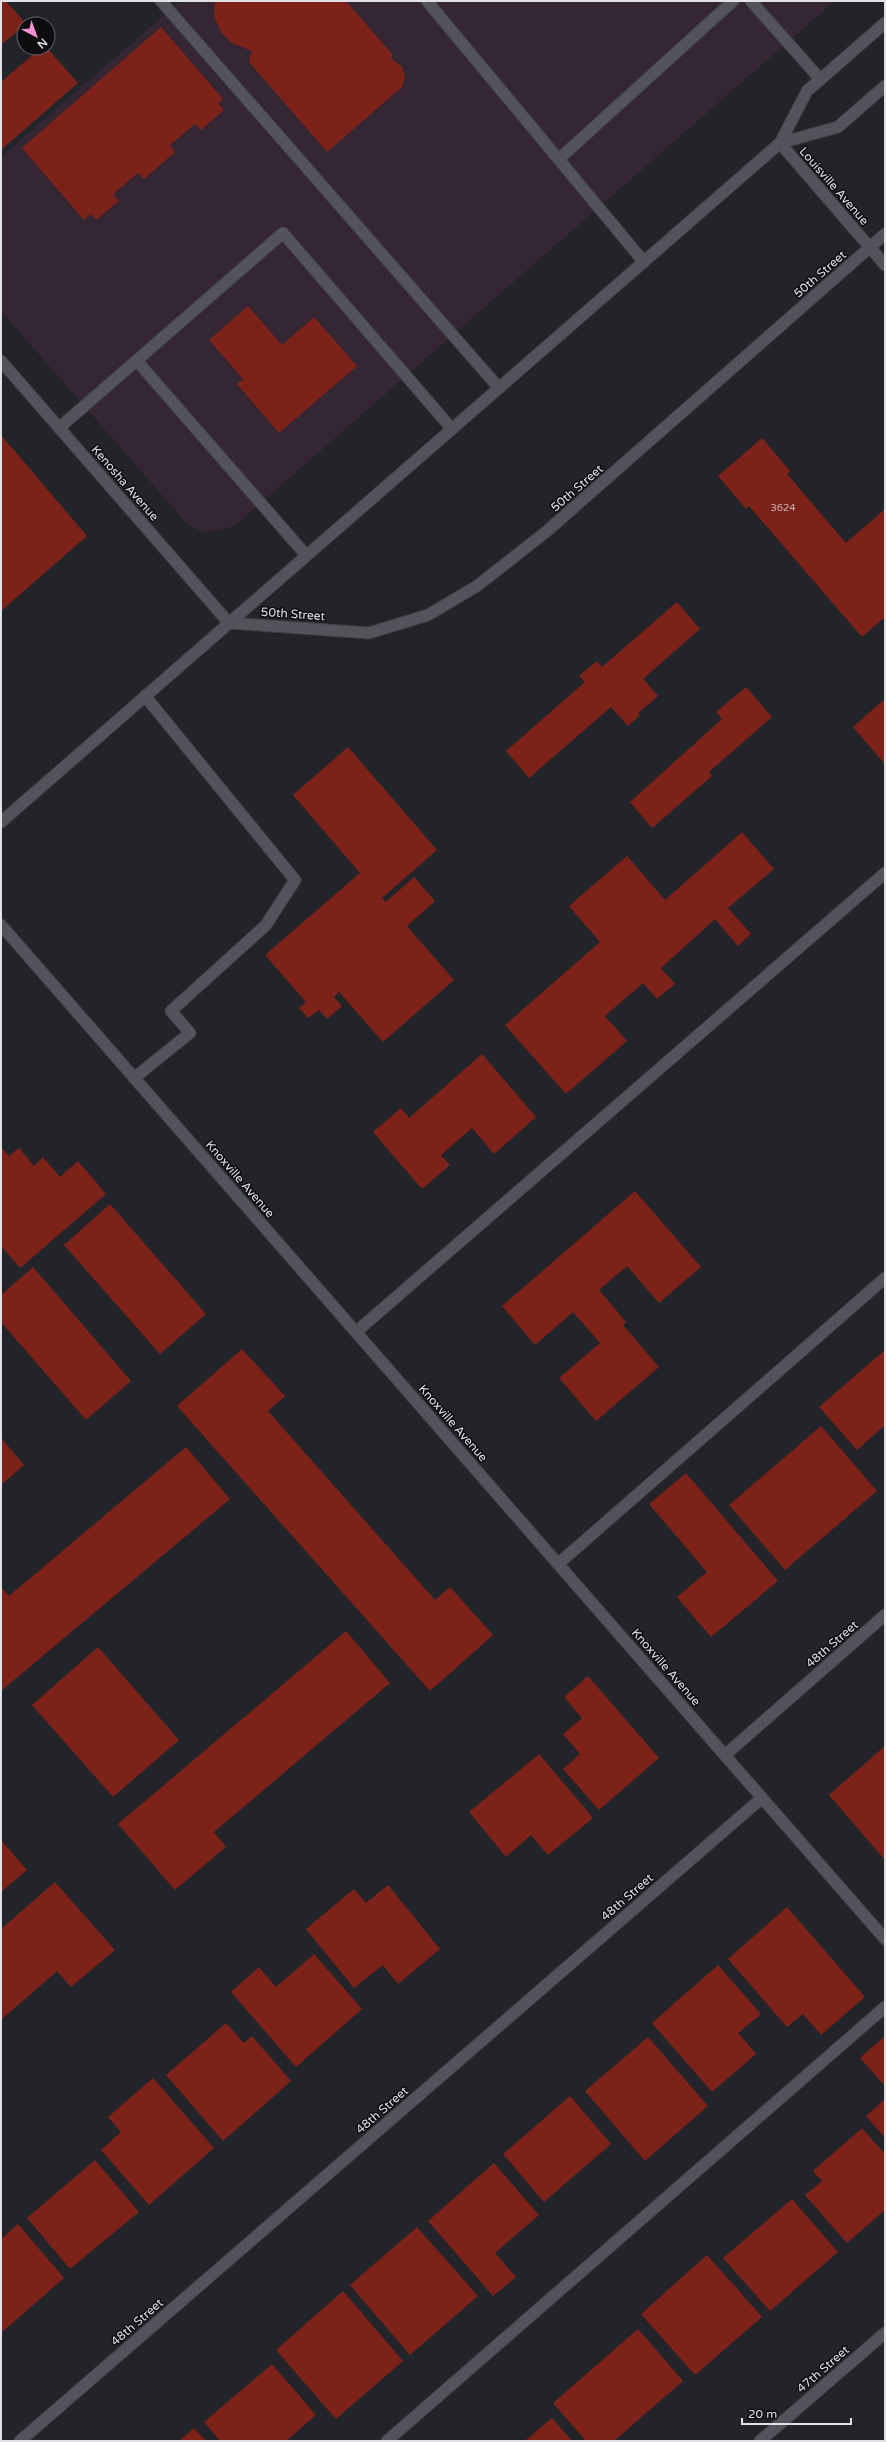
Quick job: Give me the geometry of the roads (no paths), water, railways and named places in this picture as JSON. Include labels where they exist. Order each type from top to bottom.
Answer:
[{"type":"street","points":[[160,1],[499,388]]},
{"type":"street","points":[[427,1],[644,262]]},
{"type":"street","points":[[559,158],[733,1]]},
{"type":"street","points":[[751,1],[820,79]]},
{"type":"street","name":"50th Street","points":[[1,822],[780,143],[807,90],[885,23]]},
{"type":"street","name":"50th Street","points":[[780,143],[838,127],[885,86]]},
{"type":"street","name":"Louisville Avenue","points":[[780,143],[885,264]]},
{"type":"street","points":[[59,428],[283,233],[452,429]]},
{"type":"street","name":"50th Street","points":[[229,623],[369,633],[428,615],[477,586],[547,531],[885,234]]},
{"type":"street","name":"Kenosha Avenue","points":[[1,361],[229,623]]},
{"type":"street","points":[[137,361],[306,555]]},
{"type":"street","points":[[134,1078],[190,1033],[171,1011],[266,925],[295,880],[145,696]]},
{"type":"street","points":[[356,1332],[885,873]]},
{"type":"street","name":"Knoxville Avenue","points":[[1,925],[885,1939]]},
{"type":"street","points":[[558,1564],[885,1278]]},
{"type":"street","name":"48th Street","points":[[725,1755],[885,1615]]},
{"type":"street","name":"48th Street","points":[[20,2441],[762,1798]]},
{"type":"street","points":[[387,2441],[885,2007]]},
{"type":"street","name":"47th Street","points":[[760,2441],[885,2333]]}]
